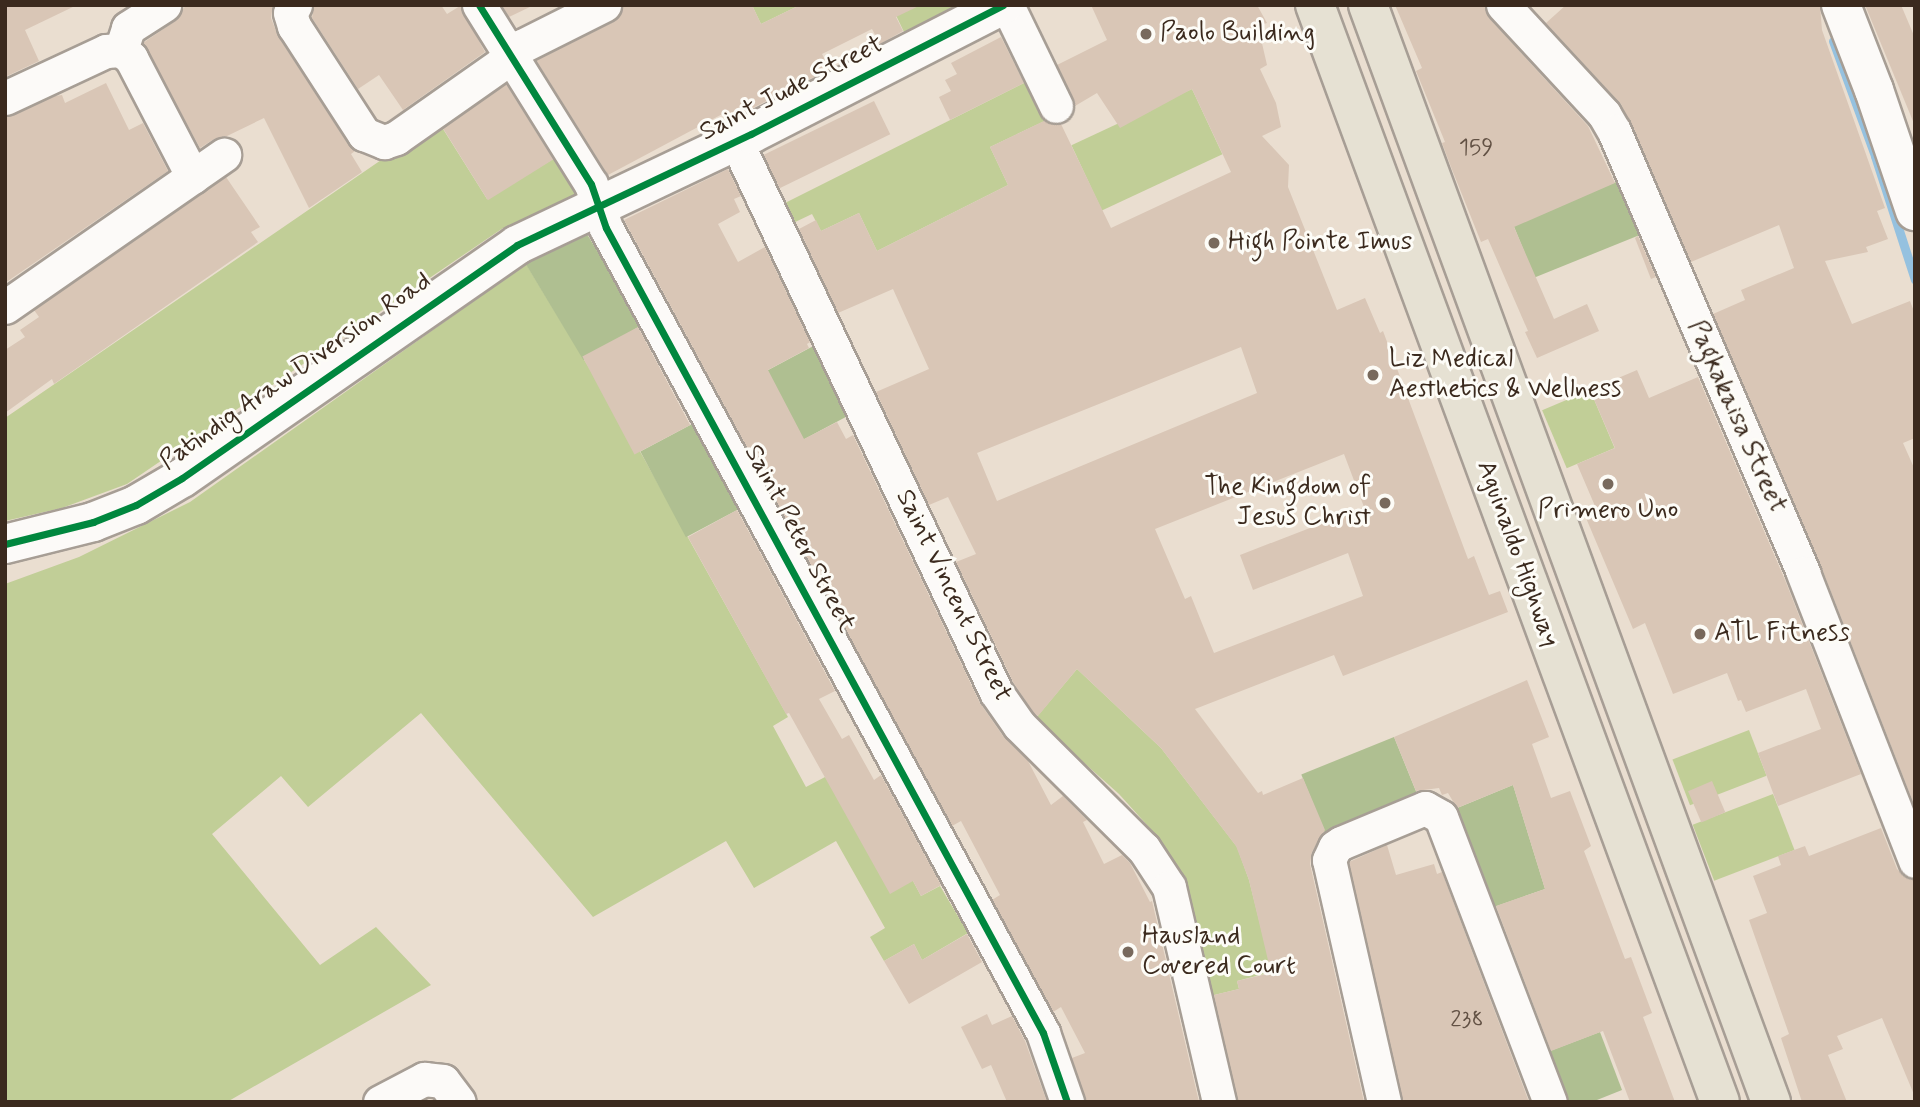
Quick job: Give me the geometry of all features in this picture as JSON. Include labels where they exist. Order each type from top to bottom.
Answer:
[{"type":"highway","name":"Aguinaldo Highway","points":[[1315,5],[1720,1102]]},
{"type":"highway","name":"Aguinaldo Highway","points":[[1368,5],[1771,1102]]},
{"type":"street","points":[[121,50],[128,27],[164,5]]},
{"type":"street","name":"Saint Peter Street","points":[[479,5],[591,184],[606,228],[1043,1033],[1067,1102]]},
{"type":"street","points":[[292,9],[294,26],[364,134],[376,141],[396,138],[522,46],[604,5]]},
{"type":"street","points":[[1005,5],[1056,106]]},
{"type":"street","name":"Saint Jude Street","points":[[598,206],[736,141],[1005,5]]},
{"type":"street","name":"Pagkakaisa Street","points":[[1503,5],[1604,114],[1614,131],[1803,573],[1915,861]]},
{"type":"street","points":[[1841,5],[1912,195]]},
{"type":"street","points":[[5,98],[106,51],[121,50],[131,58],[193,177]]},
{"type":"street","name":"Saint Vincent Street","points":[[736,141],[996,692],[1019,725],[1144,849],[1169,887],[1219,1102]]},
{"type":"street","points":[[5,307],[224,155]]},
{"type":"street","name":"Patindig Araw Diversion Road","points":[[5,544],[104,518],[159,492],[494,260],[598,206]]},
{"type":"street","points":[[1384,1102],[1329,860],[1335,847],[1341,843],[1425,808],[1441,817],[1549,1102]]},
{"type":"street","points":[[380,1102],[424,1079],[451,1091]]},
{"type":"green space","points":[[752,5],[800,5],[761,24]]},
{"type":"green space","points":[[891,5],[964,5],[905,34]]},
{"type":"green space","points":[[1034,78],[1053,117],[990,147],[1008,185],[877,251],[859,213],[821,231],[812,214],[791,224],[781,205]]},
{"type":"green space","points":[[1192,89],[1222,154],[1102,210],[1071,145]]},
{"type":"green space","points":[[438,121],[487,199],[558,156],[580,194],[507,232],[503,228],[127,484],[62,508],[5,521],[5,418]]},
{"type":"green space","points":[[1626,178],[1648,232],[1535,277],[1513,224]]},
{"type":"green space","points":[[584,229],[642,325],[583,360],[526,264]]},
{"type":"green space","points":[[526,264],[642,455],[788,717],[773,726],[806,787],[825,777],[913,881],[921,896],[940,886],[968,933],[922,960],[914,944],[884,961],[870,937],[885,928],[836,841],[754,888],[726,841],[593,917],[421,713],[308,807],[281,776],[212,834],[320,965],[376,927],[431,985],[227,1102],[5,1102],[5,584],[79,557],[190,502]]},
{"type":"green space","points":[[819,343],[856,412],[804,440],[767,371]]},
{"type":"green space","points":[[1590,390],[1615,448],[1567,468],[1542,410]]},
{"type":"green space","points":[[696,422],[742,508],[686,537],[640,452]]},
{"type":"green space","points":[[1077,669],[1161,748],[1237,847],[1249,880],[1272,972],[1237,981],[1239,989],[1210,996],[1176,864],[1157,836],[1119,794],[1035,719]]},
{"type":"green space","points":[[1749,730],[1767,776],[1690,805],[1672,759]]},
{"type":"green space","points":[[1394,737],[1418,796],[1325,834],[1301,774]]},
{"type":"green space","points":[[1513,785],[1545,889],[1488,909],[1450,811]]},
{"type":"green space","points":[[1773,794],[1795,850],[1714,881],[1693,825]]},
{"type":"green space","points":[[1600,1032],[1622,1090],[1592,1102],[1560,1102],[1542,1054]]},
{"type":"building","points":[[5,5],[77,5],[25,30],[39,61],[5,77]]},
{"type":"building","points":[[186,5],[273,5],[271,18],[278,36],[355,151],[351,154],[362,172],[309,208],[264,118],[227,136],[214,139],[200,148],[143,43],[175,21]]},
{"type":"building","points":[[314,5],[441,5],[447,14],[460,6],[485,52],[403,110],[379,75],[358,89],[312,18]]},
{"type":"building","points":[[502,5],[534,5],[509,17]]},
{"type":"building","points":[[623,5],[752,5],[761,24],[800,5],[921,5],[896,17],[903,31],[880,44],[872,29],[822,54],[830,69],[731,119],[728,111],[608,175],[536,60],[613,22],[620,15]]},
{"type":"building","points":[[1091,5],[1257,5],[1267,23],[1258,26],[1267,65],[1260,69],[1276,103],[1281,127],[1262,136],[1289,165],[1288,187],[1337,310],[1365,298],[1380,333],[1383,331],[1468,559],[1474,556],[1489,595],[1500,591],[1508,612],[1343,676],[1334,655],[1195,709],[1258,793],[1262,791],[1263,795],[1303,778],[1325,830],[1312,852],[1310,864],[1364,1102],[1238,1102],[1214,995],[1239,989],[1237,981],[1271,973],[1249,880],[1236,846],[1161,748],[1077,669],[1038,716],[1034,713],[1013,682],[956,562],[976,554],[948,497],[929,505],[876,392],[929,369],[893,289],[838,313],[799,229],[816,220],[821,231],[859,213],[877,251],[1008,185],[990,147],[1044,121],[1061,124],[1111,228],[1231,172],[1192,89],[1120,128],[1097,93],[1075,106],[1057,65],[1107,40]],"holes":[[[1241,347],[1257,393],[997,501],[977,453]],[[1344,454],[1364,507],[1240,555],[1253,590],[1348,553],[1363,596],[1214,653],[1191,596],[1185,599],[1155,529]]]},
{"type":"building","points":[[1395,5],[1484,5],[1489,18],[1588,126],[1615,183],[1514,227],[1554,319],[1587,304],[1599,331],[1537,358],[1488,239],[1481,242],[1416,71],[1422,68]]},
{"type":"building","points":[[1566,5],[1820,5],[1822,30],[1885,208],[1877,211],[1888,239],[1866,247],[1868,252],[1825,261],[1852,324],[1910,301],[1915,314],[1915,438],[1903,443],[1915,470],[1915,807],[1821,566],[1713,314],[1745,300],[1741,290],[1794,268],[1779,225],[1691,262],[1621,104],[1546,23]]},
{"type":"building","points":[[1865,5],[1901,5],[1915,38],[1915,126]]},
{"type":"building","points":[[1001,37],[1024,83],[950,120],[939,97],[951,91],[945,80],[957,74],[951,63]]},
{"type":"building","points":[[106,83],[129,130],[143,123],[168,171],[5,283],[5,117],[55,96],[62,95],[65,103]]},
{"type":"building","points":[[506,84],[553,159],[488,200],[441,125]]},
{"type":"building","points":[[874,101],[890,134],[780,188],[763,155]]},
{"type":"building","points":[[728,169],[741,196],[734,199],[740,212],[718,224],[738,262],[765,247],[810,342],[807,344],[809,348],[768,370],[804,439],[837,422],[846,439],[853,435],[980,703],[1003,736],[1028,761],[1051,805],[1063,796],[1087,820],[1083,822],[1104,864],[1122,855],[1130,863],[1150,902],[1152,901],[1199,1102],[1086,1102],[1072,1058],[1085,1053],[1061,1007],[1053,1012],[992,900],[1000,895],[961,821],[952,826],[624,220]]},
{"type":"building","points":[[226,177],[260,227],[251,232],[258,242],[54,384],[52,379],[5,413],[5,350],[25,337],[20,330],[39,317],[34,310]]},
{"type":"building","points":[[1638,236],[1656,277],[1651,279],[1635,238]]},
{"type":"building","points":[[638,327],[690,425],[634,455],[582,357]]},
{"type":"building","points":[[1637,370],[1649,398],[1698,377],[1785,580],[1861,774],[1778,806],[1758,753],[1821,729],[1806,689],[1746,712],[1741,700],[1738,701],[1727,673],[1673,694],[1645,623],[1633,629],[1586,518],[1598,513],[1577,464],[1615,448],[1590,390]]},
{"type":"building","points":[[737,510],[835,691],[819,699],[842,739],[849,735],[874,780],[881,775],[941,885],[921,896],[913,881],[890,894],[688,537]]},
{"type":"building","points":[[1527,680],[1549,737],[1532,744],[1551,798],[1570,791],[1591,846],[1584,851],[1625,959],[1631,957],[1652,1013],[1643,1017],[1675,1102],[1630,1102],[1603,1031],[1551,1051],[1496,906],[1545,889],[1513,785],[1457,808],[1448,793],[1442,795],[1439,788],[1416,791],[1394,737]]},
{"type":"building","points":[[1712,781],[1725,812],[1701,822],[1688,791]]},
{"type":"building","points":[[1881,828],[1897,869],[1904,876],[1915,880],[1915,1097],[1882,1018],[1837,1036],[1843,1049],[1828,1055],[1847,1102],[1802,1102],[1781,1038],[1789,1034],[1749,920],[1767,913],[1753,876],[1781,865],[1778,856],[1805,846],[1809,856]]},
{"type":"building","points":[[1387,845],[1396,875],[1434,864],[1437,874],[1442,872],[1529,1102],[1403,1102],[1349,862]]},
{"type":"building","points":[[967,934],[982,962],[909,1004],[884,961],[914,944],[922,960]]},
{"type":"building","points":[[987,1014],[992,1025],[1012,1016],[1025,1041],[1047,1102],[1007,1102],[991,1065],[982,1069],[961,1027]]},
{"type":"waterway","points":[[1833,41],[1875,156],[1915,280]]},
{"type":"cycle path","points":[[479,5],[591,184],[606,228],[1043,1033],[1067,1102]]},
{"type":"cycle path","points":[[5,544],[93,522],[136,505],[182,478],[517,245],[751,134],[1003,5]]},
{"type":"place","name":"Paolo Building","points":[[1146,34]]},
{"type":"place","name":"High Pointe Imus","points":[[1214,243]]},
{"type":"place","name":"Liz Medical Aesthetics & Wellness","points":[[1373,375]]},
{"type":"place","name":"Primero Uno","points":[[1608,484]]},
{"type":"place","name":"The Kingdom of Jesus Christ","points":[[1385,503]]},
{"type":"place","name":"ATL Fitness","points":[[1700,634]]},
{"type":"place","name":"Hausland Covered Court","points":[[1128,952]]}]
